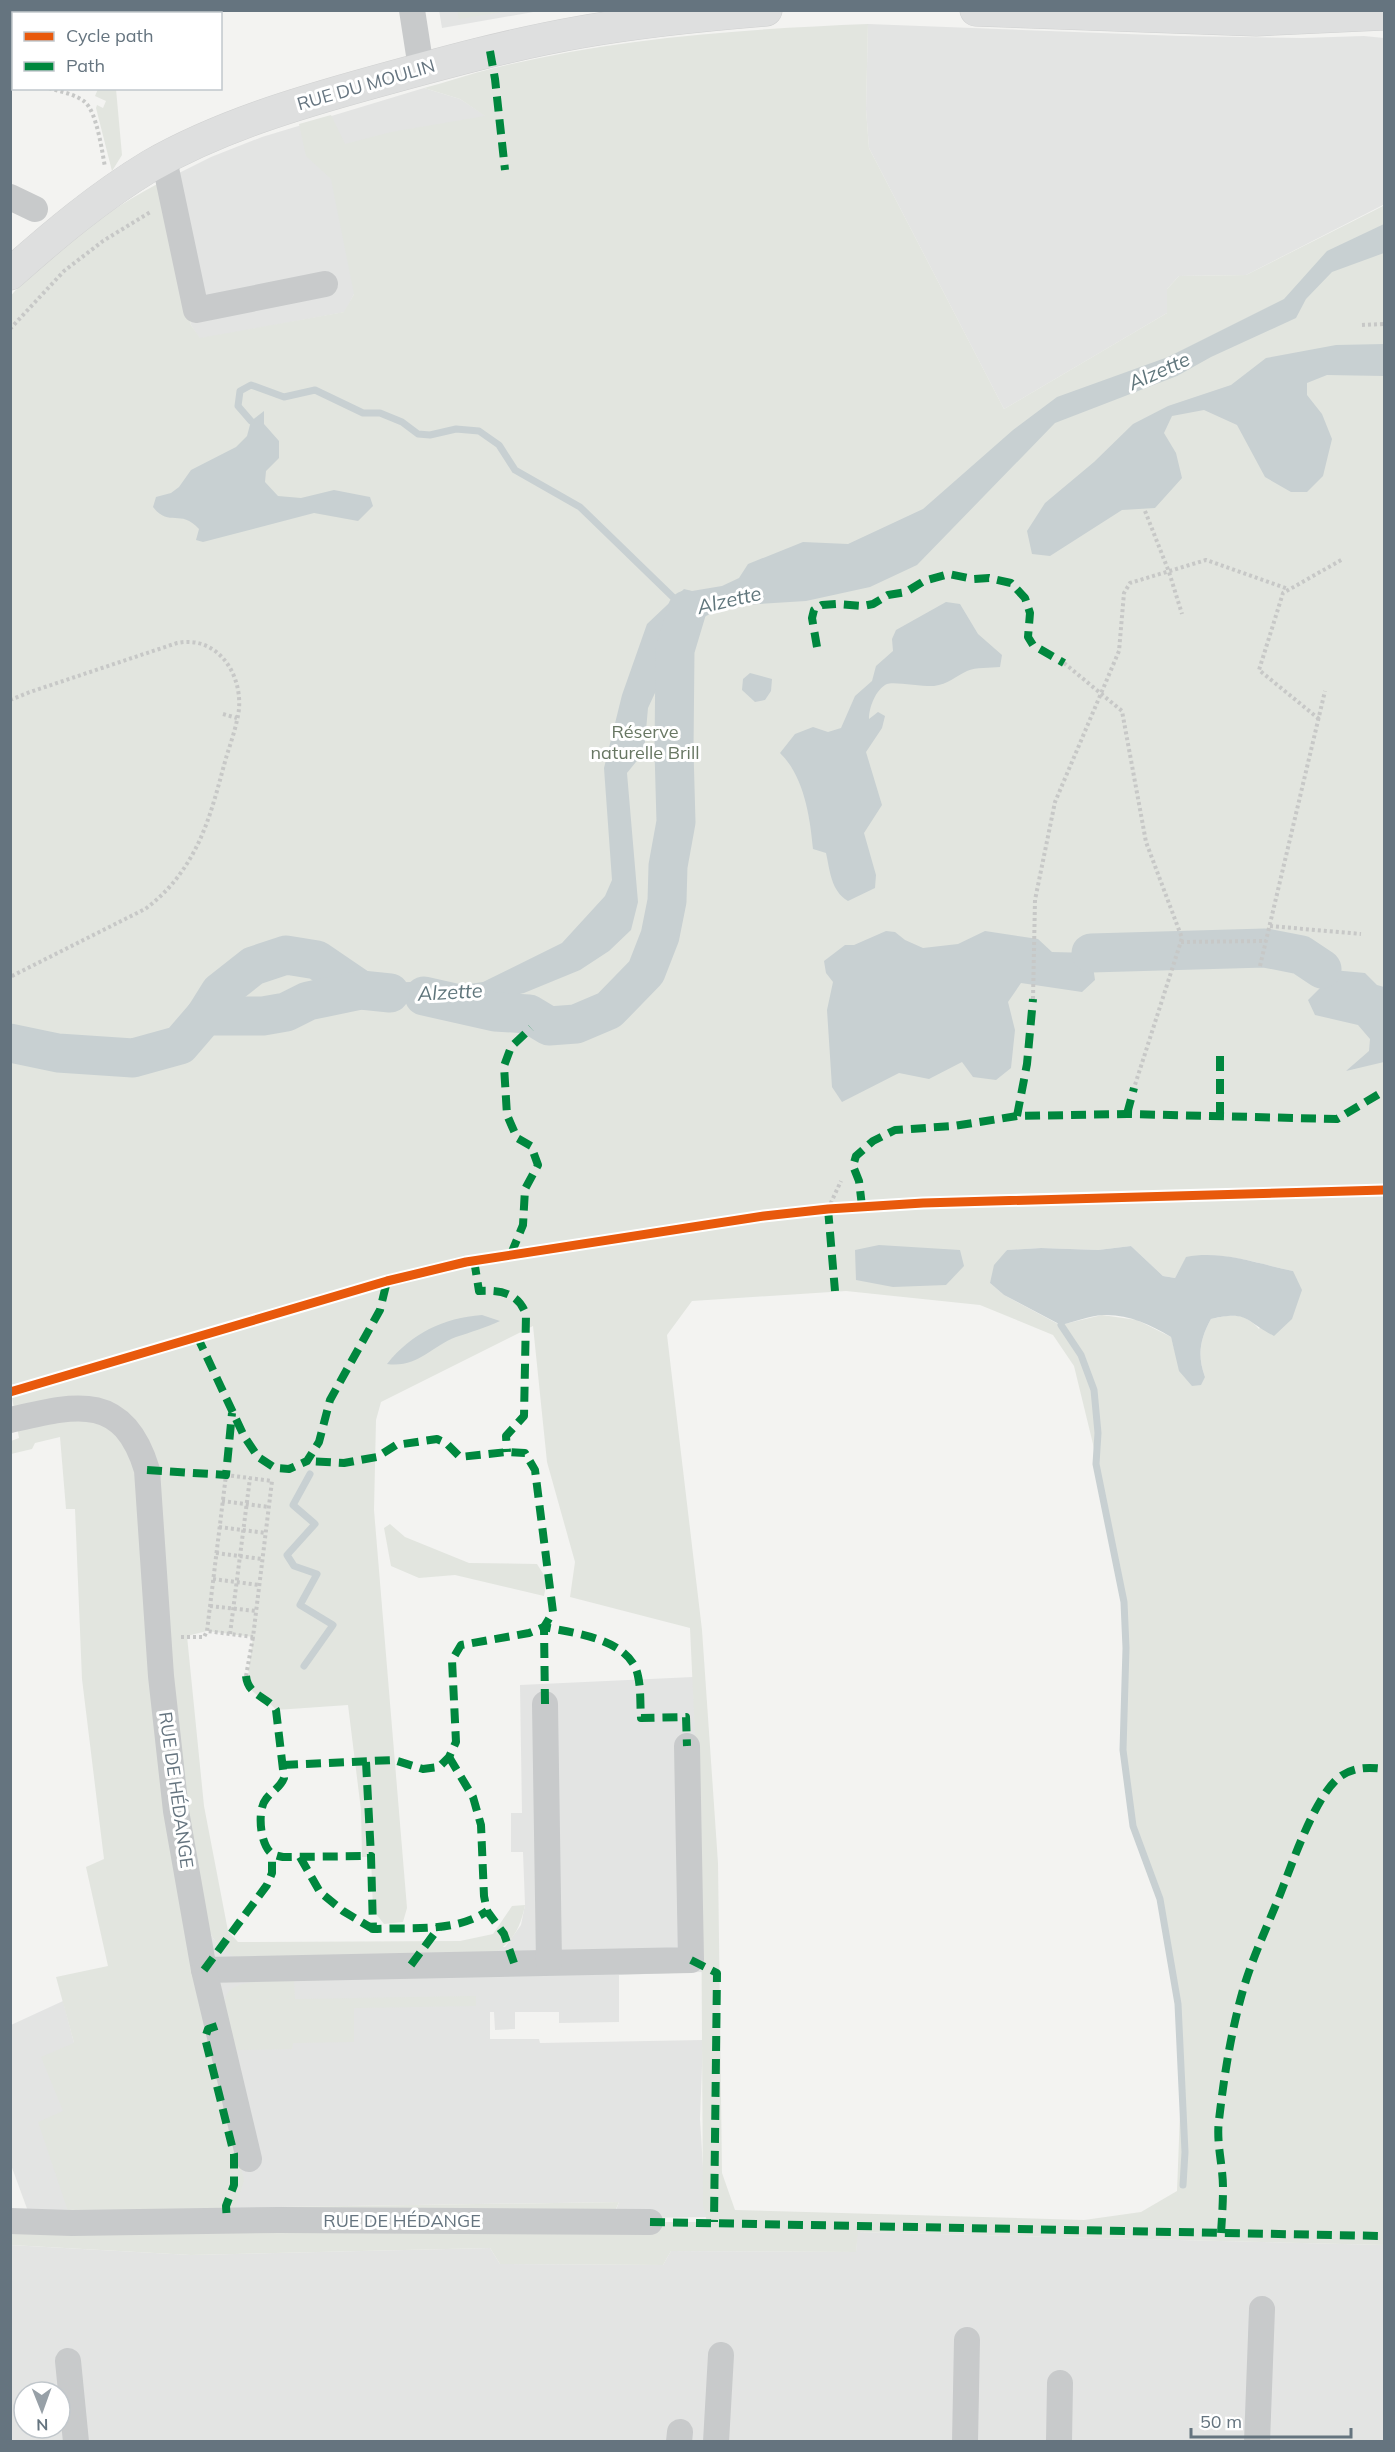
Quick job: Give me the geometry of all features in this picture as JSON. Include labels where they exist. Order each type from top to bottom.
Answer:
[{"type":"main road","name":"RUE DU MOULIN","points":[[10,274],[66,224],[111,191],[164,159],[256,117],[422,69],[580,32],[668,19],[766,10]]},
{"type":"main road","points":[[975,10],[1256,20],[1384,14]]},
{"type":"street","points":[[412,10],[422,69]]},
{"type":"street","points":[[164,159],[196,310],[325,284]]},
{"type":"street","points":[[10,197],[34,209]]},
{"type":"street","name":"RUE DE HÉDANGE","points":[[10,1420],[78,1406],[103,1412],[124,1425],[140,1446],[147,1470],[159,1642],[176,1811],[204,1970],[249,2159]]},
{"type":"street","points":[[544,1704],[549,1962]]},
{"type":"street","points":[[204,1970],[691,1960],[687,1746]]},
{"type":"street","name":"RUE DE HÉDANGE","points":[[10,2221],[65,2223],[279,2220],[650,2222]]},
{"type":"street","points":[[1257,2442],[1262,2309]]},
{"type":"street","points":[[965,2442],[967,2340]]},
{"type":"street","points":[[716,2442],[721,2355]]},
{"type":"street","points":[[68,2361],[76,2442]]},
{"type":"street","points":[[1059,2442],[1060,2383]]},
{"type":"path","points":[[55,90],[85,102],[92,111],[111,191]]},
{"type":"path","points":[[10,329],[64,271],[103,241],[173,198]]},
{"type":"path","points":[[1362,325],[1384,324]]},
{"type":"path","points":[[1145,512],[1169,572],[1182,614]]},
{"type":"path","points":[[1318,719],[1259,670],[1283,593],[1343,559]]},
{"type":"path","points":[[1033,999],[1035,900],[1055,802],[1119,651],[1124,593],[1130,583],[1206,560],[1288,589]]},
{"type":"path","points":[[10,700],[177,643],[196,642],[206,644],[221,656],[233,677],[239,697],[237,718],[207,823],[188,862],[161,898],[145,909],[10,977]]},
{"type":"path","points":[[1064,663],[1122,711],[1146,842],[1182,938],[1134,1088]]},
{"type":"path","points":[[1260,966],[1325,691]]},
{"type":"path","points":[[223,714],[237,718]]},
{"type":"path","points":[[1270,926],[1361,934]]},
{"type":"path","points":[[1181,942],[1266,941]]},
{"type":"path","points":[[828,1209],[841,1181]]},
{"type":"path","points":[[159,1642],[187,1636],[204,1637],[207,1631],[226,1475],[272,1481],[260,1585],[246,1676]]},
{"type":"path","points":[[230,1634],[250,1478]]},
{"type":"path","points":[[222,1501],[269,1507]]},
{"type":"path","points":[[219,1527],[266,1533]]},
{"type":"path","points":[[216,1553],[262,1559]]},
{"type":"path","points":[[213,1579],[260,1585]]},
{"type":"path","points":[[210,1605],[256,1611]]},
{"type":"path","points":[[207,1631],[253,1637]]},
{"type":"shaded area","points":[[439,10],[539,11],[442,28]]},
{"type":"shaded area","points":[[868,24],[1180,36],[1302,38],[1364,36],[1384,38],[1383,205],[1246,275],[1179,276],[1167,289],[1167,313],[1004,409],[869,148],[866,109]]},
{"type":"shaded area","points":[[424,88],[460,99],[486,116],[354,294],[345,312],[200,339],[191,325],[161,182],[211,157],[262,137]]},
{"type":"shaded area","points":[[693,1677],[701,1864],[702,1972],[619,1975],[619,2022],[559,2023],[559,2012],[515,2012],[515,2029],[495,2030],[494,2012],[490,2012],[490,2039],[539,2039],[540,2043],[703,2040],[700,2119],[706,2217],[638,2218],[616,2210],[619,2202],[279,2207],[230,2221],[212,2050],[208,1930],[219,1947],[505,1947],[521,1925],[525,1905],[523,1852],[511,1852],[511,1813],[522,1813],[520,1685]]},
{"type":"shaded area","points":[[63,2001],[119,2214],[29,2214],[11,2165],[11,2025]]},
{"type":"shaded area","points":[[857,2232],[1384,2245],[1384,2441],[11,2441],[10,2245],[191,2255],[490,2248],[500,2264],[663,2265],[671,2251],[856,2252]]},
{"type":"green space","points":[[457,10],[508,10],[508,11],[459,19]]},
{"type":"green space","name":"Réserve naturelle Brill","points":[[868,24],[866,109],[869,148],[1004,409],[1167,313],[1167,289],[1179,276],[1246,275],[1383,206],[1384,171],[1384,2245],[858,2232],[856,2252],[671,2251],[663,2265],[500,2264],[490,2248],[191,2255],[11,2245],[11,2221],[72,2223],[38,2122],[63,2111],[41,2057],[74,2043],[56,1977],[108,1966],[86,1867],[104,1859],[82,1679],[75,1509],[66,1509],[60,1437],[35,1443],[32,1449],[11,1454],[11,1441],[19,1438],[11,1391],[10,297],[43,264],[85,230],[114,209],[161,182],[191,325],[200,338],[344,312],[354,294],[331,179],[306,156],[299,124],[331,115],[345,144],[391,132],[485,116],[460,99],[424,88],[494,68],[633,42],[726,32]],"holes":[[[1131,1246],[1163,1276],[1175,1278],[1186,1258],[1199,1256],[1240,1259],[1293,1271],[1259,1329],[1243,1317],[1225,1316],[1211,1319],[1204,1333],[1200,1354],[1205,1377],[1175,1352],[1171,1337],[1137,1320],[1102,1315],[1060,1325],[1004,1295],[990,1283],[1007,1250],[1041,1248],[1098,1250]],[[846,1291],[980,1305],[1053,1335],[1074,1366],[1093,1444],[1124,1602],[1126,1648],[1123,1750],[1133,1826],[1160,1899],[1178,2004],[1182,2062],[1177,2191],[1141,2212],[1084,2220],[735,2210],[722,2173],[718,1863],[702,1630],[667,1335],[692,1301]],[[533,1326],[547,1462],[575,1562],[570,1597],[690,1628],[701,1864],[703,2205],[707,2222],[650,2222],[616,2209],[619,2202],[279,2207],[279,2220],[235,2208],[244,2180],[212,2050],[208,1930],[219,1947],[236,1958],[490,1956],[514,1935],[521,1922],[525,1905],[512,1906],[493,1934],[460,1941],[238,1942],[228,1931],[204,1806],[187,1636],[207,1631],[253,1637],[247,1684],[253,1692],[276,1710],[348,1705],[361,1810],[362,1857],[371,1857],[373,1910],[384,1924],[403,1922],[407,1908],[374,1510],[376,1420],[381,1402]]]},
{"type":"green space","points":[[98,90],[116,90],[122,155],[112,171],[96,108],[97,105],[103,108],[106,101],[95,96]]},
{"type":"green space","points":[[390,1524],[405,1537],[469,1563],[537,1564],[547,1580],[544,1596],[455,1575],[419,1578],[391,1566],[384,1528]]},
{"type":"green space","points":[[294,1981],[295,1999],[476,1996],[476,2006],[354,2008],[354,2042],[293,2043],[292,2049],[235,2050],[225,2003],[227,1994],[233,1988],[252,1982]]},
{"type":"water","points":[[1384,224],[1384,253],[1332,272],[1306,299],[1296,318],[1211,357],[1177,376],[1055,423],[917,565],[870,587],[806,601],[726,606],[694,622],[675,650],[648,708],[644,752],[627,773],[638,902],[631,930],[609,951],[580,970],[524,993],[492,1001],[453,1004],[410,999],[396,1003],[337,995],[317,960],[364,983],[411,982],[435,989],[483,982],[562,943],[605,896],[612,880],[604,768],[622,695],[647,624],[684,589],[692,591],[722,586],[739,578],[748,564],[803,542],[848,544],[923,509],[1013,430],[1057,397],[1168,357],[1284,299],[1327,251]]},
{"type":"water","points":[[1384,344],[1384,376],[1327,375],[1307,383],[1307,395],[1322,414],[1332,439],[1323,476],[1307,492],[1291,492],[1265,477],[1237,425],[1204,410],[1172,416],[1164,433],[1176,453],[1182,478],[1155,508],[1122,510],[1050,556],[1032,554],[1027,531],[1045,503],[1094,462],[1133,424],[1168,406],[1231,385],[1266,358],[1336,345]]},
{"type":"water","points":[[264,411],[264,424],[279,441],[279,458],[266,471],[265,482],[278,496],[301,498],[334,490],[370,497],[373,506],[358,521],[314,513],[203,542],[196,540],[199,529],[192,523],[180,518],[164,516],[153,507],[156,497],[171,493],[179,487],[191,470],[236,447],[247,436],[251,421]]},
{"type":"water","points":[[946,602],[960,604],[978,634],[1002,655],[1000,667],[967,671],[934,686],[890,683],[883,686],[876,694],[869,719],[878,712],[885,716],[882,728],[866,752],[882,805],[864,833],[876,875],[875,888],[848,901],[842,897],[835,886],[826,853],[813,849],[808,811],[800,785],[795,773],[780,753],[795,734],[813,727],[828,732],[841,728],[855,696],[872,681],[876,666],[893,651],[892,639],[896,630]]},
{"type":"water","points":[[750,673],[772,679],[771,691],[765,700],[755,702],[742,690],[743,679]]},
{"type":"water","points":[[886,931],[895,932],[905,940],[923,948],[958,944],[985,931],[1038,939],[1052,952],[1091,953],[1095,980],[1082,992],[1021,983],[1008,1002],[1015,1030],[1011,1068],[996,1080],[973,1077],[962,1062],[929,1079],[899,1073],[842,1102],[832,1087],[827,1010],[833,982],[826,973],[824,961],[845,945],[854,945]]},
{"type":"water","points":[[1322,969],[1365,973],[1377,985],[1384,987],[1384,1062],[1346,1071],[1369,1051],[1370,1039],[1358,1025],[1315,1015],[1308,1000],[1320,988]]},
{"type":"water","points":[[879,1245],[960,1250],[964,1266],[946,1285],[893,1287],[856,1280],[855,1250]]},
{"type":"water","points":[[1131,1246],[1163,1276],[1175,1278],[1186,1257],[1199,1255],[1240,1259],[1293,1271],[1302,1290],[1292,1319],[1274,1336],[1240,1316],[1211,1319],[1204,1333],[1200,1354],[1205,1377],[1201,1385],[1192,1386],[1179,1371],[1171,1337],[1155,1328],[1130,1318],[1112,1315],[1092,1317],[1061,1325],[1004,1295],[990,1283],[994,1265],[1007,1250],[1041,1248],[1098,1250]]},
{"type":"water","points":[[482,1315],[500,1321],[447,1341],[416,1360],[387,1364],[407,1344],[429,1329],[454,1320]]},
{"type":"waterway","points":[[251,421],[238,406],[240,391],[251,385],[284,397],[315,390],[363,413],[380,413],[402,422],[418,434],[430,435],[456,429],[479,431],[499,445],[515,470],[580,507],[680,604]]},
{"type":"waterway","points":[[424,996],[495,1012],[529,1014],[549,1026],[576,1024],[609,1010],[646,972],[660,936],[667,901],[668,866],[676,822],[675,650],[687,610]]},
{"type":"waterway","points":[[1091,953],[1265,948],[1301,955],[1322,969]]},
{"type":"waterway","points":[[205,1016],[220,992],[253,966],[286,955],[317,960],[361,990]]},
{"type":"waterway","name":"Alzette","points":[[10,1043],[58,1053],[133,1058],[180,1045],[205,1016],[263,1016],[286,1012],[308,1001],[361,990],[390,993]]},
{"type":"waterway","points":[[1061,1325],[1081,1355],[1094,1390],[1098,1433],[1096,1464],[1124,1602],[1126,1648],[1123,1750],[1133,1826],[1160,1899],[1178,2004],[1185,2152],[1183,2185]]},
{"type":"waterway","points":[[304,1666],[333,1625],[300,1605],[317,1574],[294,1566],[287,1555],[315,1524],[293,1505],[310,1474]]},
{"type":"marked path","points":[[490,51],[505,170]]},
{"type":"marked path","points":[[817,647],[812,618],[814,610],[822,605],[863,606],[873,604],[888,595],[906,592],[924,581],[949,574],[1011,583],[1025,598],[1030,613],[1028,637],[1033,645],[1064,663]]},
{"type":"marked path","points":[[1017,1116],[1027,1064],[1033,999]]},
{"type":"marked path","points":[[511,1254],[523,1225],[525,1189],[538,1165],[531,1146],[517,1138],[507,1115],[504,1066],[511,1047],[531,1028]]},
{"type":"marked path","points":[[1220,1056],[1220,1116]]},
{"type":"marked path","points":[[1127,1114],[1134,1088]]},
{"type":"marked path","points":[[862,1206],[859,1181],[853,1166],[856,1156],[873,1141],[895,1130],[954,1126],[1017,1116],[1127,1114],[1337,1119],[1384,1091]]},
{"type":"marked path","points":[[828,1209],[835,1291]]},
{"type":"marked path","points":[[474,1260],[479,1291],[501,1292],[513,1297],[519,1301],[526,1315],[524,1416],[506,1436],[507,1452]]},
{"type":"marked path","points":[[197,1336],[244,1436],[258,1457],[275,1468],[289,1469],[307,1461],[319,1442],[330,1400],[380,1310],[387,1281]]},
{"type":"marked path","points":[[147,1470],[226,1475],[232,1413]]},
{"type":"marked path","points":[[283,1765],[394,1760],[423,1769],[439,1767],[449,1757],[456,1742],[452,1660],[461,1645],[529,1633],[544,1627],[553,1612],[535,1470],[525,1453],[507,1452],[460,1457],[446,1443],[437,1439],[396,1445],[377,1457],[344,1463],[307,1461]]},
{"type":"marked path","points":[[545,1704],[544,1627],[585,1635],[613,1646],[625,1654],[633,1664],[639,1681],[641,1718],[686,1717],[687,1746]]},
{"type":"marked path","points":[[246,1676],[250,1688],[276,1710],[284,1778],[266,1799],[261,1811],[262,1834],[270,1852],[283,1857],[371,1856],[373,1929],[447,1926],[475,1918],[487,1911]]},
{"type":"marked path","points":[[449,1757],[473,1797],[481,1825],[484,1896],[487,1911],[504,1934],[514,1963]]},
{"type":"marked path","points":[[366,1762],[371,1856]]},
{"type":"marked path","points":[[1221,2233],[1223,2188],[1218,2137],[1219,2120],[1231,2038],[1247,1977],[1298,1847],[1323,1797],[1332,1785],[1346,1773],[1362,1768],[1384,1769]]},
{"type":"marked path","points":[[204,1970],[267,1885],[272,1873],[272,1854]]},
{"type":"marked path","points":[[300,1857],[320,1892],[343,1911],[373,1929]]},
{"type":"marked path","points":[[411,1965],[440,1926]]},
{"type":"marked path","points":[[691,1960],[717,1973],[714,2222]]},
{"type":"marked path","points":[[217,2026],[208,2029],[205,2038],[234,2154],[234,2185],[226,2206],[227,2221]]},
{"type":"marked path","points":[[650,2222],[1384,2236]]},
{"type":"cycle path","points":[[10,1392],[387,1281],[466,1262],[764,1216],[923,1203],[1384,1190]]}]
